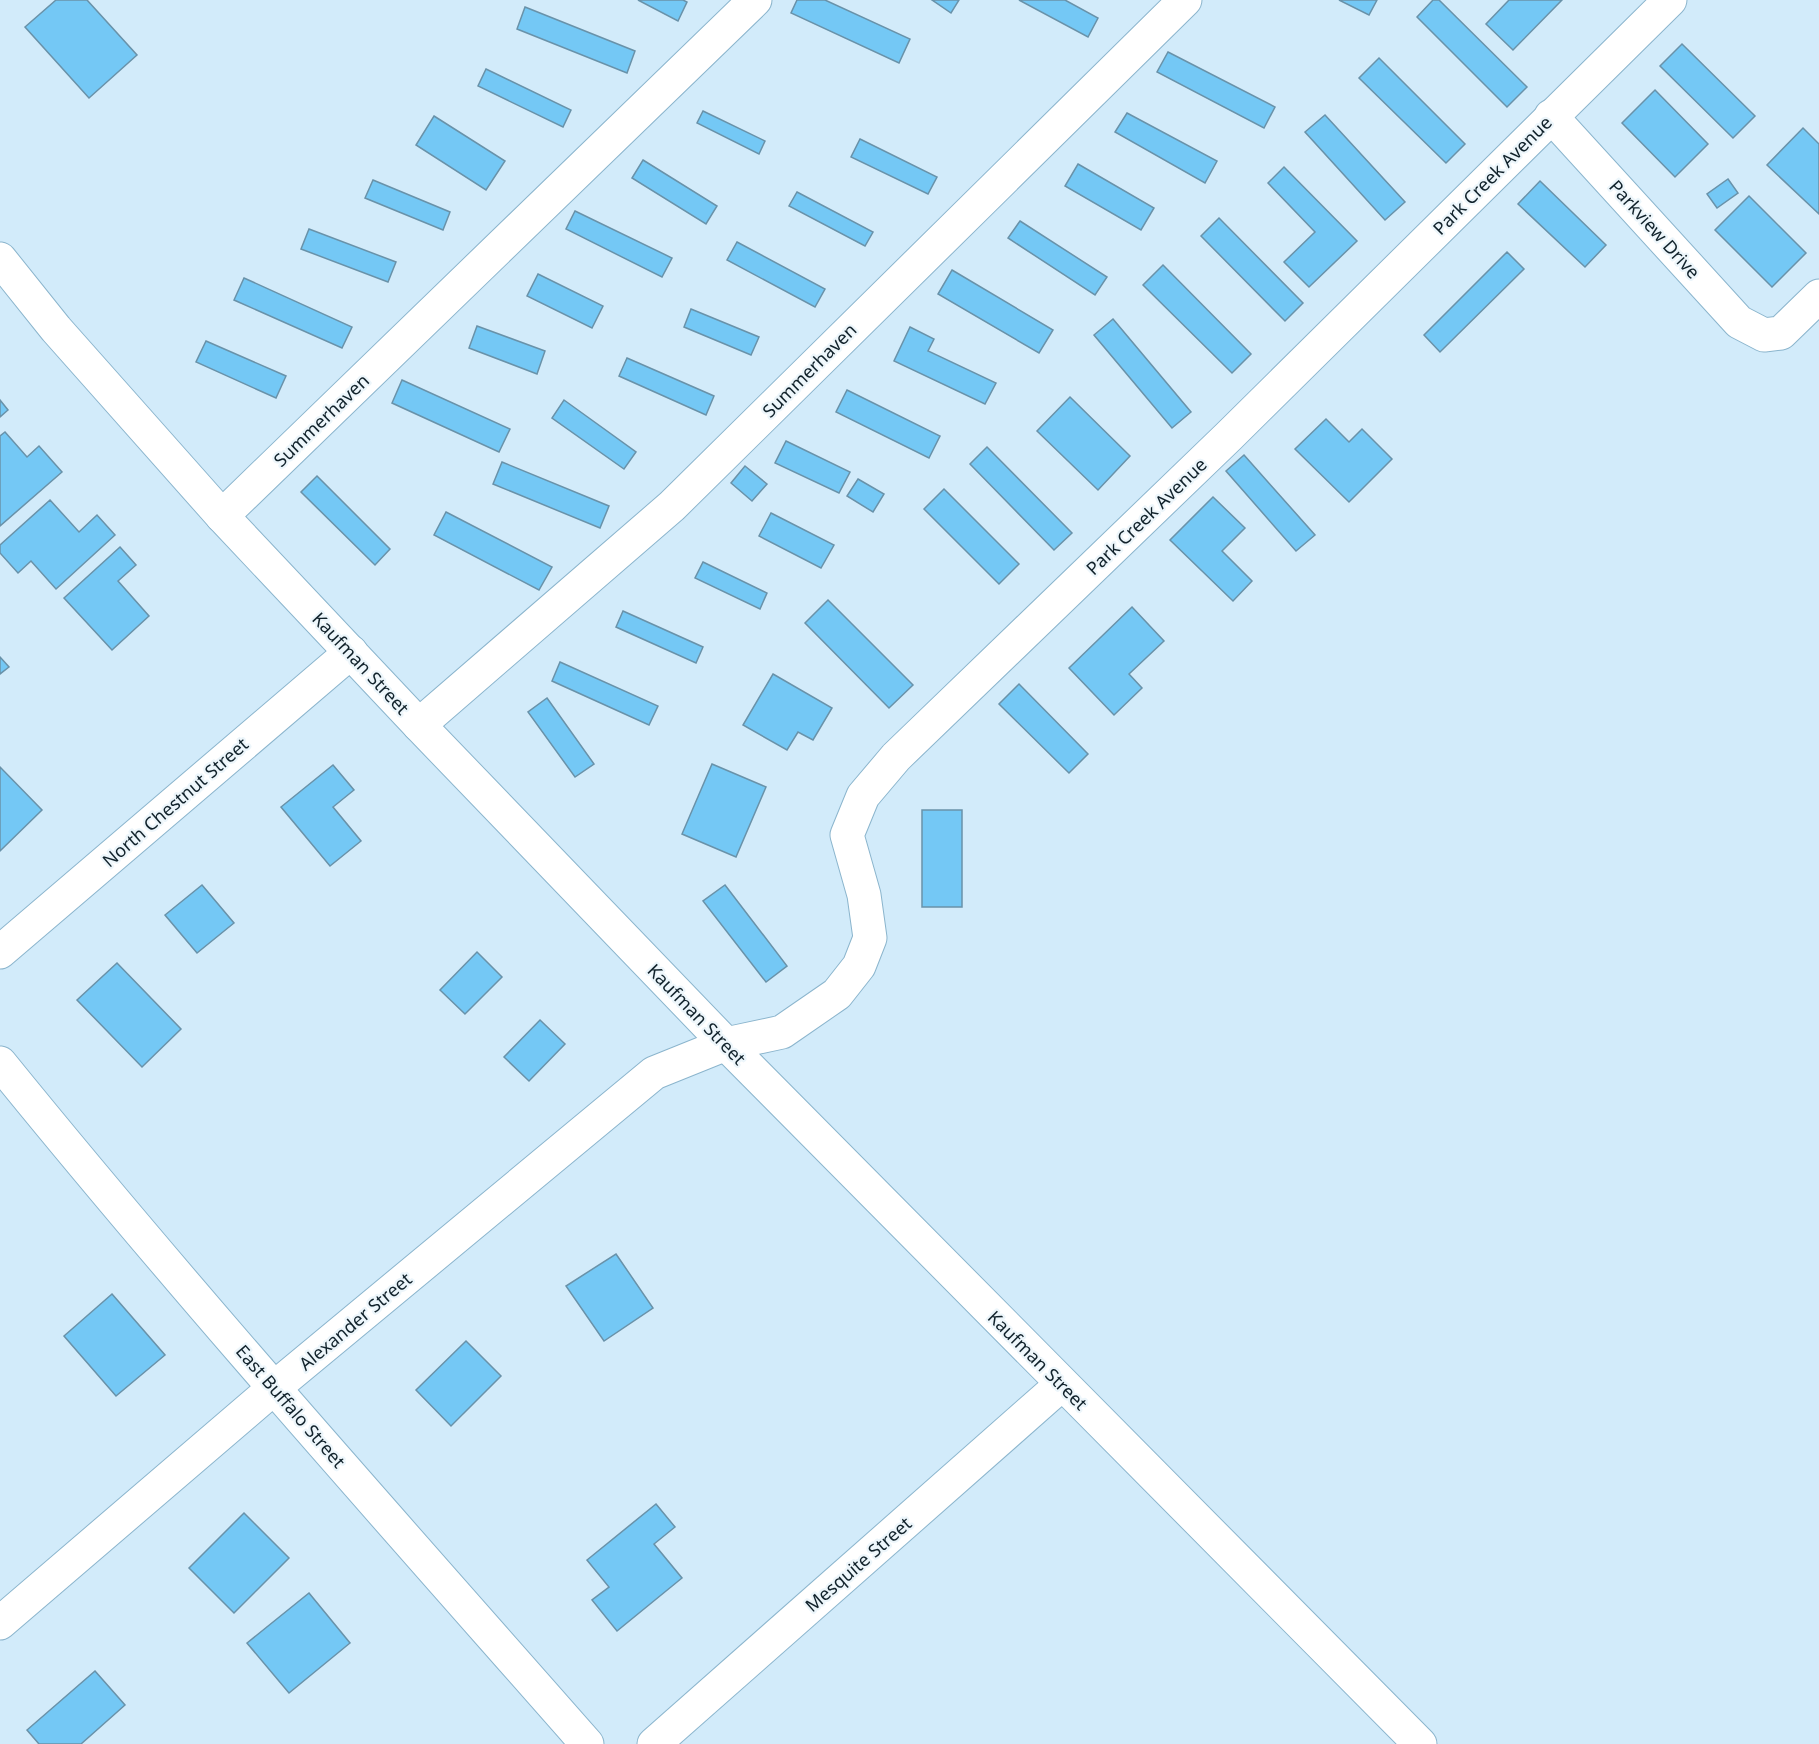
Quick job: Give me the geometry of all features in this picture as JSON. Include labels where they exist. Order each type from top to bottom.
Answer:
[{"type":"street","name":"Summerhaven","points":[[222,516],[755,0]]},
{"type":"street","name":"Summerhaven","points":[[419,725],[672,506],[1185,0]]},
{"type":"street","name":"Park Creek Avenue","points":[[726,1044],[782,1032],[837,994],[859,966],[870,938],[864,895],[848,835],[863,796],[896,757],[1229,436],[1670,0]]},
{"type":"street","name":"Parkview Drive","points":[[1551,116],[1739,322],[1764,335],[1781,333],[1819,296]]},
{"type":"street","name":"Kaufman Street","points":[[0,259],[56,329],[222,516],[419,725],[726,1044],[1420,1744]]},
{"type":"street","name":"North Chestnut Street","points":[[0,952],[351,652]]},
{"type":"street","name":"Alexander Street","points":[[0,1623],[274,1388],[654,1073],[726,1044]]},
{"type":"street","name":"East Buffalo Street","points":[[0,1063],[274,1388],[587,1744]]},
{"type":"street","name":"Mesquite Street","points":[[654,1744],[1062,1384]]},
{"type":"building","points":[[56,0],[87,0],[137,55],[89,98],[25,27]]},
{"type":"building","points":[[638,0],[683,0],[687,2],[678,21]]},
{"type":"building","points":[[797,0],[825,0],[910,39],[899,63],[791,13]]},
{"type":"building","points":[[932,0],[959,0],[951,13]]},
{"type":"building","points":[[1019,0],[1065,0],[1098,18],[1088,37]]},
{"type":"building","points":[[1339,0],[1377,0],[1369,15]]},
{"type":"building","points":[[1433,0],[1439,0],[1527,87],[1507,107],[1417,17]]},
{"type":"building","points":[[1509,0],[1562,0],[1513,50],[1486,24]]},
{"type":"building","points":[[525,7],[635,51],[627,73],[517,29]]},
{"type":"building","points":[[1682,44],[1755,116],[1733,138],[1660,66]]},
{"type":"building","points":[[1168,52],[1275,107],[1264,128],[1157,72]]},
{"type":"building","points":[[1379,58],[1465,144],[1446,163],[1359,78]]},
{"type":"building","points":[[486,69],[571,110],[563,127],[478,86]]},
{"type":"building","points":[[1655,90],[1708,144],[1675,177],[1622,123]]},
{"type":"building","points":[[703,111],[765,141],[759,154],[697,123]]},
{"type":"building","points":[[1127,113],[1217,161],[1205,183],[1115,132]]},
{"type":"building","points":[[1325,115],[1405,202],[1385,220],[1305,132]]},
{"type":"building","points":[[434,116],[505,161],[486,190],[416,145]]},
{"type":"building","points":[[1803,128],[1819,144],[1819,214],[1767,165]]},
{"type":"building","points":[[860,139],[937,177],[928,194],[851,157]]},
{"type":"building","points":[[643,160],[717,206],[706,224],[632,178]]},
{"type":"building","points":[[1078,164],[1154,208],[1141,230],[1065,186]]},
{"type":"building","points":[[1284,167],[1357,241],[1309,287],[1284,262],[1315,232],[1268,183]]},
{"type":"building","points":[[1728,179],[1738,193],[1717,208],[1707,194]]},
{"type":"building","points":[[373,180],[450,212],[443,230],[365,198]]},
{"type":"building","points":[[1540,181],[1606,245],[1585,267],[1518,204]]},
{"type":"building","points":[[797,192],[873,232],[865,246],[789,206]]},
{"type":"building","points":[[1749,196],[1806,253],[1772,287],[1715,230]]},
{"type":"building","points":[[575,211],[672,258],[662,277],[566,229]]},
{"type":"building","points":[[1219,218],[1303,303],[1285,321],[1201,236]]},
{"type":"building","points":[[1020,221],[1107,277],[1095,295],[1008,238]]},
{"type":"building","points":[[309,229],[396,262],[388,282],[301,249]]},
{"type":"building","points":[[737,242],[825,289],[815,307],[727,260]]},
{"type":"building","points":[[1507,252],[1524,269],[1440,352],[1424,335]]},
{"type":"building","points":[[1163,265],[1251,354],[1232,373],[1143,285]]},
{"type":"building","points":[[952,270],[1053,330],[1039,353],[938,294]]},
{"type":"building","points":[[538,274],[603,306],[592,328],[527,296]]},
{"type":"building","points":[[244,278],[352,327],[342,348],[234,300]]},
{"type":"building","points":[[691,309],[759,337],[751,355],[684,327]]},
{"type":"building","points":[[1113,319],[1191,412],[1172,428],[1094,335]]},
{"type":"building","points":[[477,326],[545,351],[537,374],[469,348]]},
{"type":"building","points":[[910,327],[934,339],[928,351],[996,383],[985,404],[894,361]]},
{"type":"building","points":[[206,341],[286,376],[276,398],[196,362]]},
{"type":"building","points":[[627,358],[714,396],[706,415],[619,376]]},
{"type":"building","points":[[402,380],[510,429],[499,452],[392,403]]},
{"type":"building","points":[[847,390],[940,436],[929,458],[836,412]]},
{"type":"building","points":[[1070,397],[1130,456],[1098,490],[1037,431]]},
{"type":"building","points":[[0,400],[8,410],[0,417]]},
{"type":"building","points":[[564,400],[636,452],[624,469],[552,418]]},
{"type":"building","points":[[1326,419],[1349,442],[1362,429],[1392,459],[1349,502],[1295,449]]},
{"type":"building","points":[[5,432],[27,457],[39,446],[62,472],[0,526],[0,436]]},
{"type":"building","points":[[786,441],[850,472],[839,493],[775,463]]},
{"type":"building","points":[[987,447],[1072,533],[1054,550],[970,464]]},
{"type":"building","points":[[1244,455],[1315,535],[1296,551],[1226,471]]},
{"type":"building","points":[[502,462],[609,506],[600,528],[493,484]]},
{"type":"building","points":[[745,466],[767,484],[752,501],[731,483]]},
{"type":"building","points":[[317,476],[390,549],[375,565],[301,492]]},
{"type":"building","points":[[858,479],[884,494],[873,512],[847,496]]},
{"type":"building","points":[[944,489],[1019,564],[999,584],[924,509]]},
{"type":"building","points":[[1213,497],[1245,528],[1222,551],[1252,581],[1233,601],[1170,540]]},
{"type":"building","points":[[50,500],[79,532],[97,515],[115,535],[56,589],[31,561],[18,573],[0,553],[0,545]]},
{"type":"building","points":[[446,512],[552,567],[539,590],[434,535]]},
{"type":"building","points":[[771,513],[834,545],[821,568],[759,536]]},
{"type":"building","points":[[120,547],[136,565],[118,581],[149,616],[112,650],[64,598]]},
{"type":"building","points":[[703,562],[767,593],[760,609],[695,578]]},
{"type":"building","points":[[828,600],[913,685],[889,708],[805,623]]},
{"type":"building","points":[[1132,607],[1164,641],[1129,674],[1142,688],[1114,715],[1069,668]]},
{"type":"building","points":[[623,611],[703,647],[696,663],[616,627]]},
{"type":"building","points":[[0,657],[9,667],[0,674]]},
{"type":"building","points":[[560,662],[658,706],[649,725],[552,681]]},
{"type":"building","points":[[773,674],[832,708],[813,740],[798,732],[787,750],[743,725]]},
{"type":"building","points":[[1019,684],[1088,754],[1069,773],[999,704]]},
{"type":"building","points":[[547,698],[594,764],[575,777],[528,712]]},
{"type":"building","points":[[712,764],[766,787],[736,857],[682,834]]},
{"type":"building","points":[[333,765],[354,790],[333,807],[361,841],[330,866],[281,807]]},
{"type":"building","points":[[0,767],[42,810],[0,851]]},
{"type":"building","points":[[922,810],[962,810],[962,907],[922,907]]},
{"type":"building","points":[[202,885],[234,923],[197,953],[165,915]]},
{"type":"building","points":[[725,885],[787,966],[766,982],[703,901]]},
{"type":"building","points":[[477,952],[502,977],[465,1014],[440,990]]},
{"type":"building","points":[[117,963],[181,1029],[142,1067],[77,1000]]},
{"type":"building","points":[[540,1020],[565,1044],[529,1081],[504,1057]]},
{"type":"building","points":[[616,1254],[653,1308],[604,1341],[566,1286]]},
{"type":"building","points":[[112,1294],[165,1355],[116,1396],[64,1336]]},
{"type":"building","points":[[466,1341],[501,1376],[451,1426],[416,1390]]},
{"type":"building","points":[[656,1504],[675,1527],[654,1544],[682,1578],[617,1631],[592,1600],[609,1587],[587,1560]]},
{"type":"building","points":[[244,1513],[289,1558],[234,1613],[189,1568]]},
{"type":"building","points":[[309,1593],[350,1643],[289,1693],[247,1643]]},
{"type":"building","points":[[95,1671],[125,1705],[81,1744],[39,1744],[27,1730]]}]
